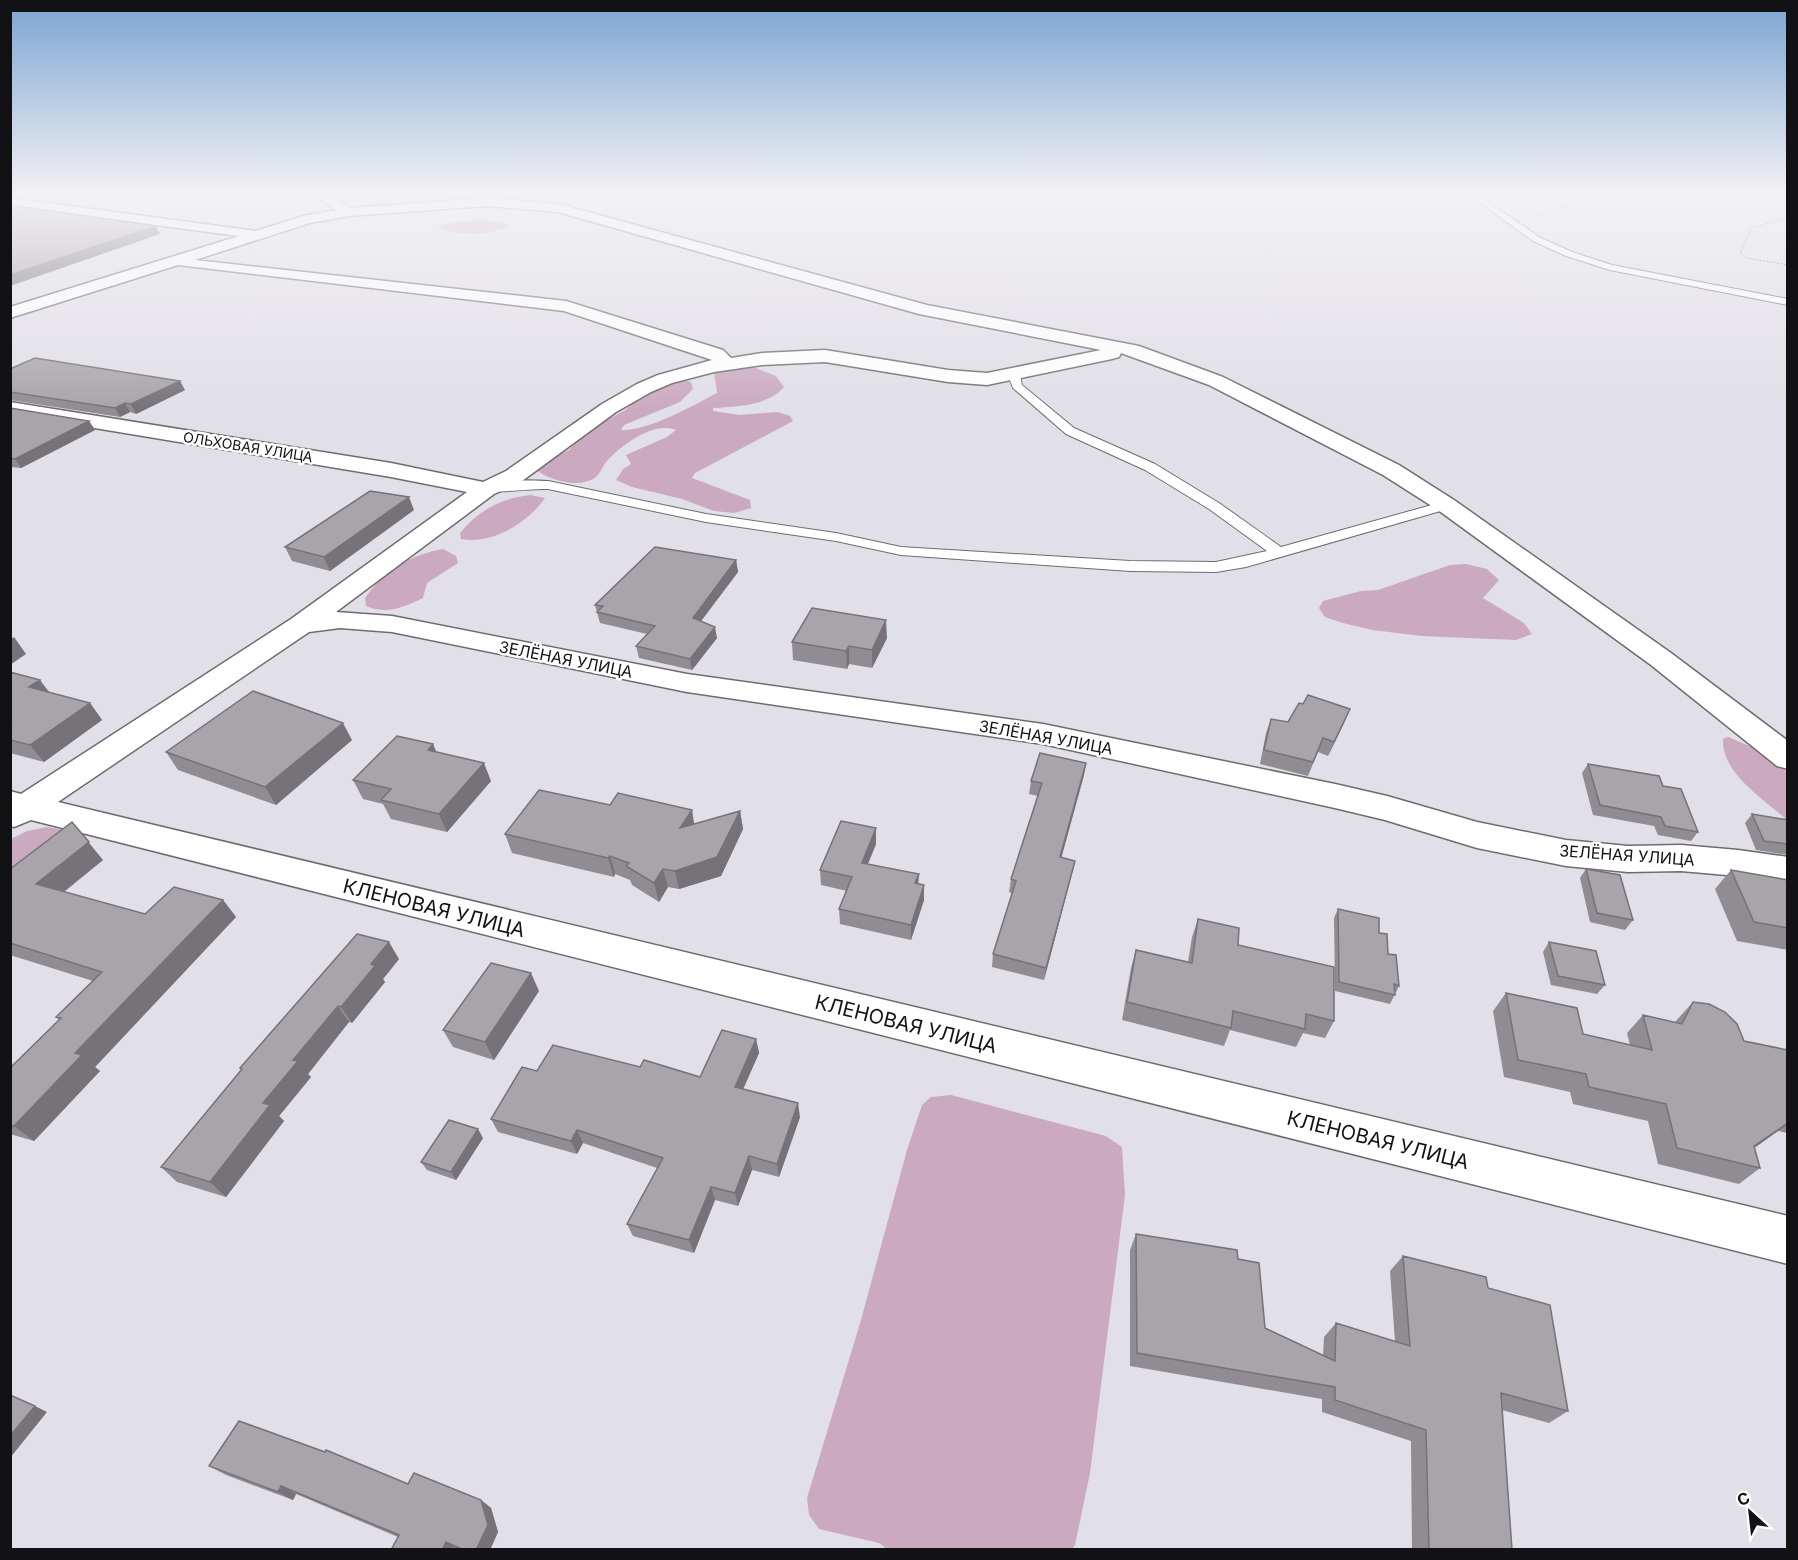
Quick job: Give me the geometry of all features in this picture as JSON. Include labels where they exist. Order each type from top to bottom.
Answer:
[{"type":"street","points":[[10,313],[162,265]]},
{"type":"street","points":[[196,265],[566,306],[716,354],[722,358],[720,365]]},
{"type":"street","points":[[763,265],[925,310],[1132,350],[1216,381],[1390,470],[1446,505],[1661,659],[1788,758]]},
{"type":"street","points":[[10,304],[28,307]]},
{"type":"street","points":[[15,809],[301,625],[486,489],[514,476],[609,408],[665,379],[720,365],[784,357],[825,356],[963,378],[987,379],[1014,375],[1090,356],[1132,350]]},
{"type":"street","name":"ОЛЬХОВАЯ УЛИЦА","points":[[10,408],[391,470],[486,489]]},
{"type":"street","name":"ЗЕЛЁНАЯ УЛИЦА","points":[[301,625],[340,620],[392,624],[687,682],[1043,734],[1346,799],[1478,835],[1555,851],[1628,859],[1681,858],[1738,863],[1788,871]]},
{"type":"street","name":"КЛЕНОВАЯ УЛИЦА","points":[[15,809],[1788,1239]]},
{"type":"lane","points":[[1604,265],[1788,302]]},
{"type":"lane","points":[[1014,375],[1017,386],[1070,431],[1150,467],[1214,506],[1278,552]]},
{"type":"lane","points":[[486,489],[548,484],[706,518],[836,537],[901,551],[1130,566],[1216,567],[1246,562],[1446,505]]},
{"type":"shaded area","points":[[748,365],[776,376],[784,387],[770,398],[742,405],[713,408],[713,411],[740,415],[778,412],[790,416],[793,421],[695,473],[692,478],[750,500],[751,508],[734,513],[714,511],[682,499],[632,487],[616,480],[623,469],[631,464],[626,455],[667,437],[676,430],[667,428],[648,432],[629,442],[607,461],[593,479],[586,482],[563,482],[536,470],[547,461],[569,450],[583,434],[625,410],[645,393],[681,379],[691,382],[693,389],[680,402],[624,425],[621,430],[644,426],[670,417],[717,393],[714,372],[728,367]]},
{"type":"shaded area","points":[[531,495],[545,498],[519,524],[484,539],[461,539],[460,533],[467,525],[491,506]]},
{"type":"shaded area","points":[[443,549],[456,556],[458,563],[427,583],[423,598],[388,610],[366,606],[365,598],[389,572],[420,555]]},
{"type":"shaded area","points":[[1466,564],[1487,569],[1499,580],[1483,598],[1524,623],[1532,634],[1516,640],[1422,636],[1372,630],[1325,617],[1319,608],[1323,601],[1361,591],[1378,590],[1450,565]]},
{"type":"shaded area","points":[[1728,737],[1759,750],[1787,772],[1787,820],[1736,774],[1724,751],[1723,739]]},
{"type":"shaded area","points":[[47,827],[69,831],[11,894],[11,839],[27,831]]},
{"type":"shaded area","points":[[951,1095],[1106,1136],[1122,1147],[1125,1195],[1090,1473],[1075,1545],[1072,1549],[887,1549],[879,1543],[819,1529],[809,1515],[807,1498],[861,1320],[907,1150],[922,1105],[931,1097]]},
{"type":"building","points":[[10,265],[40,265],[10,275]]},
{"type":"building","points":[[35,358],[180,381],[131,404],[125,403],[115,408],[10,392],[10,369]]},
{"type":"building","points":[[10,408],[89,421],[15,459],[10,458]]},
{"type":"building","points":[[370,491],[409,497],[324,557],[285,547]]},
{"type":"building","points":[[655,547],[736,560],[693,618],[715,627],[690,659],[636,646],[655,626],[597,612],[603,606],[595,605]]},
{"type":"building","points":[[812,608],[886,620],[872,650],[849,646],[846,651],[792,642]]},
{"type":"building","points":[[10,672],[40,680],[29,687],[90,703],[30,745],[10,740],[10,723],[12,722],[10,722]]},
{"type":"building","points":[[253,691],[343,723],[265,787],[166,752]]},
{"type":"building","points":[[1308,695],[1350,709],[1334,742],[1323,738],[1313,762],[1264,750],[1271,719],[1288,722],[1299,703],[1303,704]]},
{"type":"building","points":[[397,736],[433,744],[428,750],[484,763],[439,814],[381,800],[391,789],[353,780]]},
{"type":"building","points":[[1040,753],[1086,763],[1060,857],[1075,861],[1046,968],[993,954],[1016,881],[1011,879],[1042,783],[1031,781]]},
{"type":"building","points":[[1588,764],[1659,776],[1663,786],[1681,789],[1698,832],[1665,826],[1661,817],[1600,805]]},
{"type":"building","points":[[539,790],[610,805],[618,793],[692,810],[680,828],[740,811],[717,857],[675,871],[663,869],[654,883],[626,866],[629,863],[610,856],[608,858],[505,834]]},
{"type":"building","points":[[1752,814],[1788,820],[1788,844],[1764,841]]},
{"type":"building","points":[[841,821],[876,828],[862,863],[919,874],[915,883],[924,885],[911,925],[839,909],[852,877],[820,870]]},
{"type":"building","points":[[72,822],[89,842],[36,884],[145,914],[174,887],[223,900],[75,1053],[82,1055],[14,1126],[10,1125],[10,1068],[61,1018],[56,1017],[102,972],[10,943],[10,869]]},
{"type":"building","points":[[1586,869],[1620,875],[1633,920],[1597,913]]},
{"type":"building","points":[[1731,870],[1788,880],[1788,928],[1754,922]]},
{"type":"building","points":[[1338,909],[1379,918],[1379,933],[1387,934],[1388,954],[1396,955],[1399,986],[1394,984],[1395,995],[1339,982]]},
{"type":"building","points":[[1198,919],[1239,928],[1238,945],[1334,967],[1334,1021],[1306,1014],[1305,1029],[1233,1011],[1231,1028],[1127,1002],[1136,950],[1192,963]]},
{"type":"building","points":[[357,934],[389,942],[371,964],[375,966],[293,1060],[298,1061],[263,1103],[270,1105],[210,1182],[161,1167],[242,1069],[240,1068]]},
{"type":"building","points":[[1549,942],[1596,951],[1605,985],[1558,976]]},
{"type":"building","points":[[491,963],[531,973],[485,1042],[443,1030]]},
{"type":"building","points":[[1506,993],[1577,1008],[1583,1034],[1652,1050],[1643,1015],[1682,1024],[1693,1002],[1709,1004],[1725,1012],[1737,1024],[1744,1041],[1788,1050],[1788,1123],[1754,1146],[1760,1168],[1677,1148],[1666,1104],[1589,1087],[1586,1074],[1518,1060]]},
{"type":"building","points":[[722,1030],[756,1039],[735,1087],[798,1103],[777,1164],[749,1156],[735,1193],[711,1187],[689,1240],[627,1224],[663,1158],[577,1130],[571,1141],[491,1119],[522,1067],[537,1071],[553,1045],[640,1067],[644,1060],[700,1077]]},
{"type":"building","points":[[449,1120],[478,1129],[451,1172],[421,1162]]},
{"type":"building","points":[[1136,1234],[1237,1250],[1238,1259],[1259,1263],[1265,1328],[1335,1361],[1336,1323],[1410,1346],[1403,1256],[1486,1277],[1488,1288],[1550,1305],[1568,1411],[1501,1393],[1512,1550],[1429,1550],[1426,1430],[1335,1400],[1335,1387],[1137,1353]]},
{"type":"building","points":[[10,1395],[35,1406],[10,1436]]},
{"type":"building","points":[[239,1421],[325,1452],[326,1450],[408,1484],[414,1473],[481,1500],[488,1525],[476,1550],[464,1550],[446,1542],[442,1550],[391,1550],[399,1535],[281,1486],[278,1492],[209,1466]]}]
